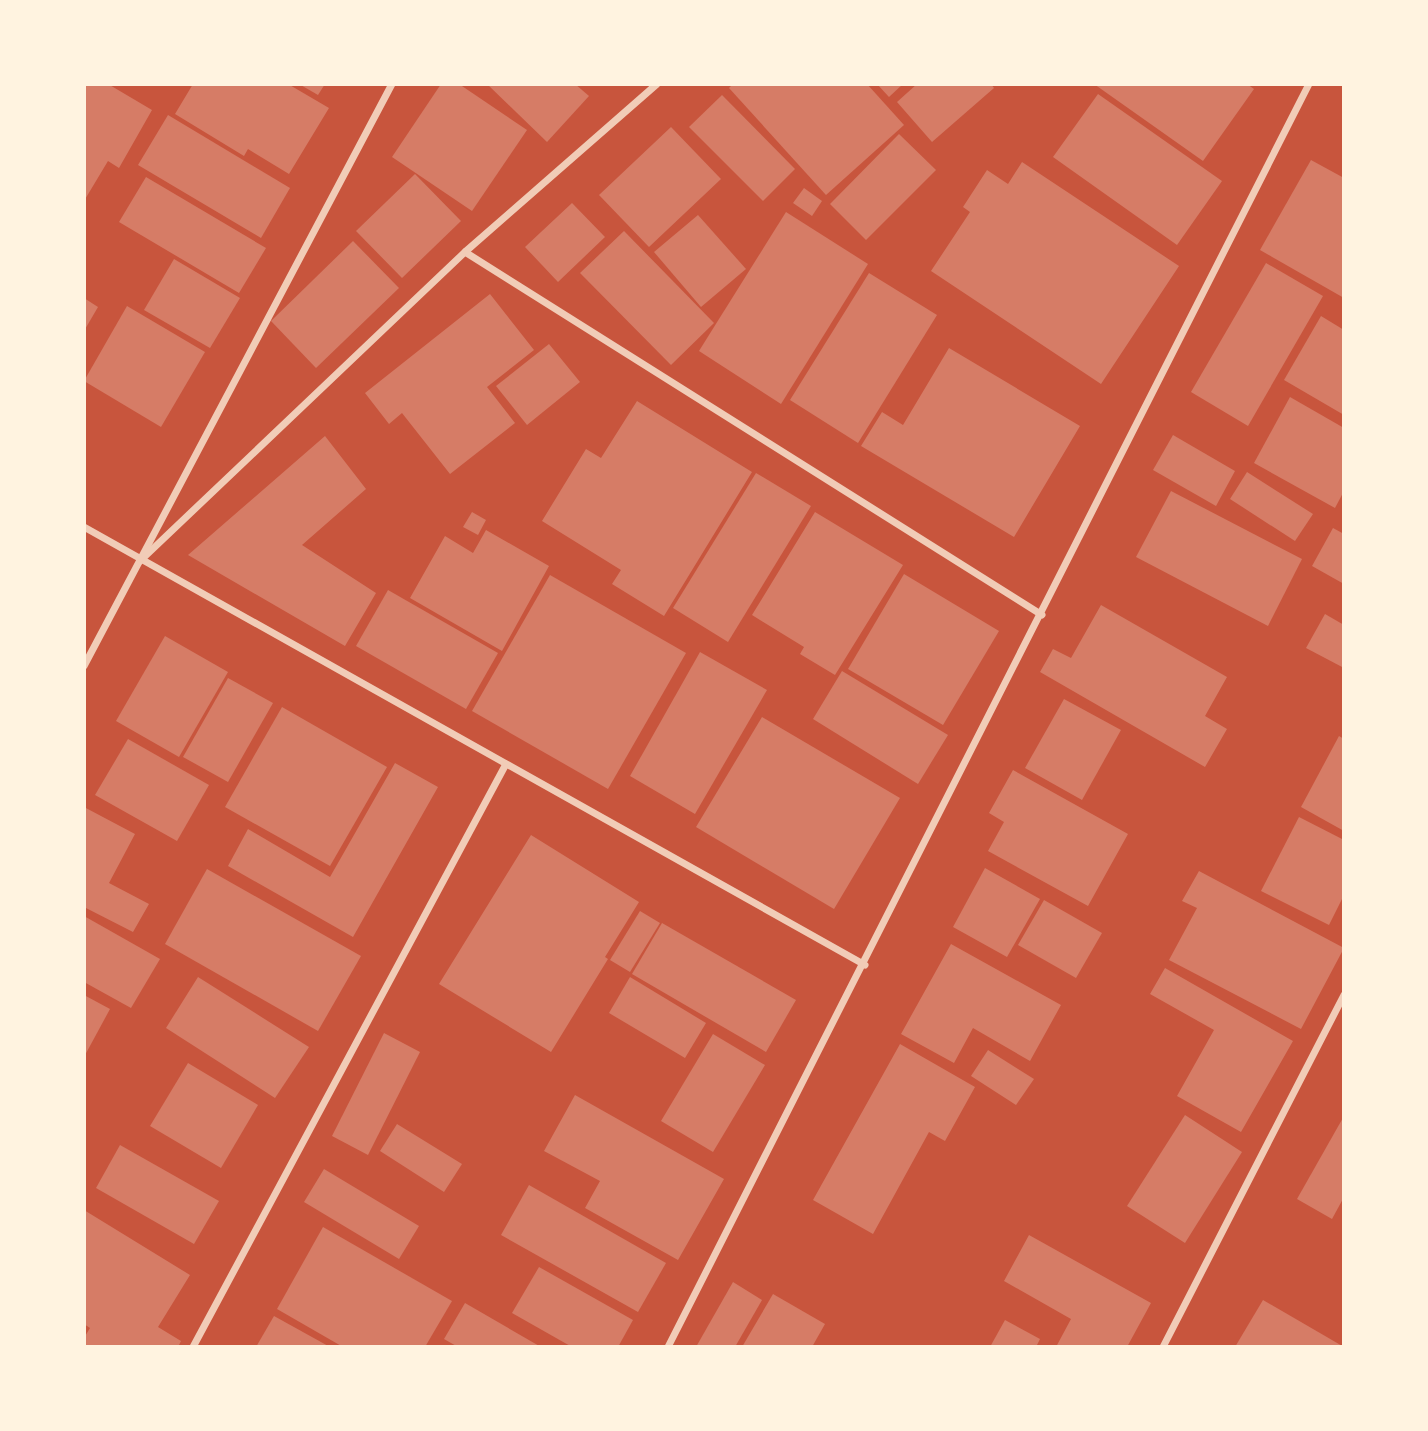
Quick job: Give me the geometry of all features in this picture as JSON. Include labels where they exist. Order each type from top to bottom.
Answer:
[{"type":"street","points":[[84,666],[391,84]]},
{"type":"street","points":[[140,561],[465,252],[657,84]]},
{"type":"street","points":[[668,1347],[865,965],[1309,84]]},
{"type":"street","points":[[465,252],[1042,615]]},
{"type":"street","points":[[84,527],[140,561],[865,965]]},
{"type":"street","points":[[193,1347],[506,764]]},
{"type":"street","points":[[1163,1347],[1344,995]]},
{"type":"building","points":[[84,84],[108,84],[152,110],[119,168],[108,161],[84,201]]},
{"type":"building","points":[[193,84],[288,84],[329,108],[289,174],[248,149],[244,156],[175,114]]},
{"type":"building","points":[[299,84],[325,84],[318,95]]},
{"type":"building","points":[[441,84],[459,84],[527,130],[472,211],[392,157]]},
{"type":"building","points":[[487,84],[575,84],[589,96],[547,142]]},
{"type":"building","points":[[733,84],[867,84],[904,125],[826,195],[729,88]]},
{"type":"building","points":[[877,84],[903,84],[889,97]]},
{"type":"building","points":[[917,84],[991,84],[994,88],[932,142],[897,102]]},
{"type":"building","points":[[1094,84],[1247,84],[1254,89],[1203,161]]},
{"type":"building","points":[[1098,94],[1222,181],[1177,245],[1053,157]]},
{"type":"building","points":[[722,95],[795,169],[763,201],[689,127]]},
{"type":"building","points":[[168,115],[290,188],[261,238],[138,165]]},
{"type":"building","points":[[671,127],[721,179],[649,247],[599,195]]},
{"type":"building","points":[[899,134],[936,170],[866,240],[830,204]]},
{"type":"building","points":[[1311,160],[1344,178],[1344,298],[1260,250]]},
{"type":"building","points":[[1022,162],[1179,266],[1101,384],[931,271],[970,212],[963,207],[987,170],[1008,184]]},
{"type":"building","points":[[415,174],[461,221],[402,278],[356,231]]},
{"type":"building","points":[[146,177],[266,248],[239,293],[119,222]]},
{"type":"building","points":[[804,188],[822,201],[812,216],[793,203]]},
{"type":"building","points":[[572,203],[605,237],[558,282],[525,247]]},
{"type":"building","points":[[786,212],[868,264],[781,404],[699,351]]},
{"type":"building","points":[[698,215],[746,269],[701,307],[654,252]]},
{"type":"building","points":[[624,231],[714,323],[671,365],[580,273]]},
{"type":"building","points":[[353,241],[399,288],[316,368],[271,321]]},
{"type":"building","points":[[174,259],[240,298],[210,348],[144,310]]},
{"type":"building","points":[[1266,263],[1323,296],[1248,426],[1191,392]]},
{"type":"building","points":[[869,273],[937,315],[858,443],[790,400]]},
{"type":"building","points":[[490,294],[534,350],[487,387],[515,423],[450,474],[402,413],[389,424],[365,393]]},
{"type":"building","points":[[84,298],[98,307],[84,331]]},
{"type":"building","points":[[127,306],[205,352],[161,427],[84,381]]},
{"type":"building","points":[[1321,316],[1344,330],[1344,415],[1284,380]]},
{"type":"building","points":[[549,344],[580,382],[527,425],[496,386]]},
{"type":"building","points":[[949,348],[1080,426],[1014,537],[861,446],[882,412],[903,425]]},
{"type":"building","points":[[1290,397],[1344,428],[1344,491],[1335,508],[1254,463]]},
{"type":"building","points":[[637,401],[752,472],[664,616],[612,584],[621,570],[542,521],[586,449],[601,458]]},
{"type":"building","points":[[1173,435],[1235,471],[1216,506],[1153,470]]},
{"type":"building","points":[[325,436],[366,489],[302,545],[376,593],[345,646],[188,555]]},
{"type":"building","points":[[1247,472],[1313,514],[1295,541],[1230,499]]},
{"type":"building","points":[[756,473],[811,506],[728,642],[673,608]]},
{"type":"building","points":[[1171,491],[1302,559],[1268,626],[1136,557]]},
{"type":"building","points":[[472,512],[486,520],[478,535],[463,527]]},
{"type":"building","points":[[815,512],[903,565],[835,675],[800,654],[804,647],[752,615]]},
{"type":"building","points":[[1333,528],[1344,534],[1344,584],[1312,566]]},
{"type":"building","points":[[486,530],[549,566],[502,651],[410,598],[445,536],[473,553]]},
{"type":"building","points":[[904,574],[999,631],[943,725],[848,669]]},
{"type":"building","points":[[550,575],[686,653],[608,789],[472,711]]},
{"type":"building","points":[[388,590],[498,653],[466,709],[356,646]]},
{"type":"building","points":[[1101,605],[1227,677],[1205,716],[1227,729],[1205,767],[1040,672],[1053,649],[1071,658]]},
{"type":"building","points":[[1325,614],[1344,625],[1344,668],[1306,648]]},
{"type":"building","points":[[165,636],[228,672],[179,757],[116,721]]},
{"type":"building","points":[[700,652],[767,690],[695,814],[630,776]]},
{"type":"building","points":[[842,671],[948,735],[918,784],[813,719]]},
{"type":"building","points":[[228,678],[273,703],[228,782],[183,757]]},
{"type":"building","points":[[1064,699],[1121,730],[1082,800],[1025,768]]},
{"type":"building","points":[[282,707],[387,767],[330,866],[225,807]]},
{"type":"building","points":[[762,717],[900,798],[834,909],[696,827]]},
{"type":"building","points":[[1339,736],[1344,739],[1344,831],[1301,807]]},
{"type":"building","points":[[128,739],[209,785],[177,841],[95,795]]},
{"type":"building","points":[[395,763],[438,787],[353,937],[228,866],[248,829],[330,877]]},
{"type":"building","points":[[1013,770],[1128,834],[1088,906],[988,851],[1004,822],[989,813]]},
{"type":"building","points":[[84,807],[135,834],[109,883],[149,904],[133,932],[84,907]]},
{"type":"building","points":[[1299,817],[1344,840],[1344,895],[1329,925],[1261,891]]},
{"type":"building","points":[[531,835],[639,902],[605,957],[608,959],[551,1052],[439,984]]},
{"type":"building","points":[[985,868],[1040,899],[1007,957],[953,927]]},
{"type":"building","points":[[207,869],[361,956],[318,1031],[165,944]]},
{"type":"building","points":[[1199,871],[1344,948],[1301,1029],[1169,960],[1197,908],[1182,901]]},
{"type":"building","points":[[1044,900],[1102,933],[1076,978],[1018,945]]},
{"type":"building","points":[[640,911],[660,923],[630,972],[610,960]]},
{"type":"building","points":[[84,916],[160,959],[131,1008],[84,982]]},
{"type":"building","points":[[662,923],[796,1000],[766,1052],[632,974]]},
{"type":"building","points":[[951,944],[1061,1005],[1030,1061],[973,1028],[954,1063],[901,1034]]},
{"type":"building","points":[[1165,968],[1293,1041],[1241,1132],[1177,1096],[1214,1030],[1150,994]]},
{"type":"building","points":[[198,977],[309,1047],[275,1098],[166,1028]]},
{"type":"building","points":[[630,977],[706,1023],[685,1058],[609,1013]]},
{"type":"building","points":[[84,995],[110,1009],[84,1057]]},
{"type":"building","points":[[384,1033],[420,1052],[368,1155],[332,1136]]},
{"type":"building","points":[[713,1034],[765,1065],[713,1152],[661,1121]]},
{"type":"building","points":[[900,1044],[975,1087],[945,1141],[929,1132],[873,1234],[813,1200]]},
{"type":"building","points":[[988,1050],[1034,1079],[1016,1105],[971,1076]]},
{"type":"building","points":[[188,1063],[258,1105],[221,1168],[150,1126]]},
{"type":"building","points":[[575,1095],[724,1179],[678,1260],[585,1208],[600,1181],[544,1151]]},
{"type":"building","points":[[1185,1115],[1242,1152],[1185,1243],[1127,1206]]},
{"type":"building","points":[[1344,1116],[1344,1197],[1332,1219],[1297,1199]]},
{"type":"building","points":[[397,1124],[462,1164],[444,1192],[380,1151]]},
{"type":"building","points":[[120,1145],[219,1201],[194,1244],[96,1188]]},
{"type":"building","points":[[324,1169],[419,1226],[399,1259],[304,1202]]},
{"type":"building","points":[[529,1185],[666,1263],[638,1312],[501,1235]]},
{"type":"building","points":[[84,1210],[190,1275],[158,1327],[181,1341],[178,1347],[84,1347],[84,1338],[90,1328],[84,1324]]},
{"type":"building","points":[[323,1227],[452,1301],[425,1347],[343,1347],[277,1309]]},
{"type":"building","points":[[1029,1235],[1151,1303],[1127,1347],[1056,1347],[1071,1319],[1004,1281]]},
{"type":"building","points":[[539,1267],[633,1320],[618,1347],[572,1347],[512,1313]]},
{"type":"building","points":[[733,1282],[762,1300],[735,1347],[696,1347]]},
{"type":"building","points":[[773,1294],[825,1324],[812,1347],[742,1347]]},
{"type":"building","points":[[1263,1300],[1344,1347],[1235,1347]]},
{"type":"building","points":[[465,1303],[541,1347],[458,1347],[444,1339]]},
{"type":"building","points":[[274,1316],[330,1347],[256,1347]]},
{"type":"building","points":[[1005,1320],[1040,1339],[1036,1347],[990,1347]]}]
